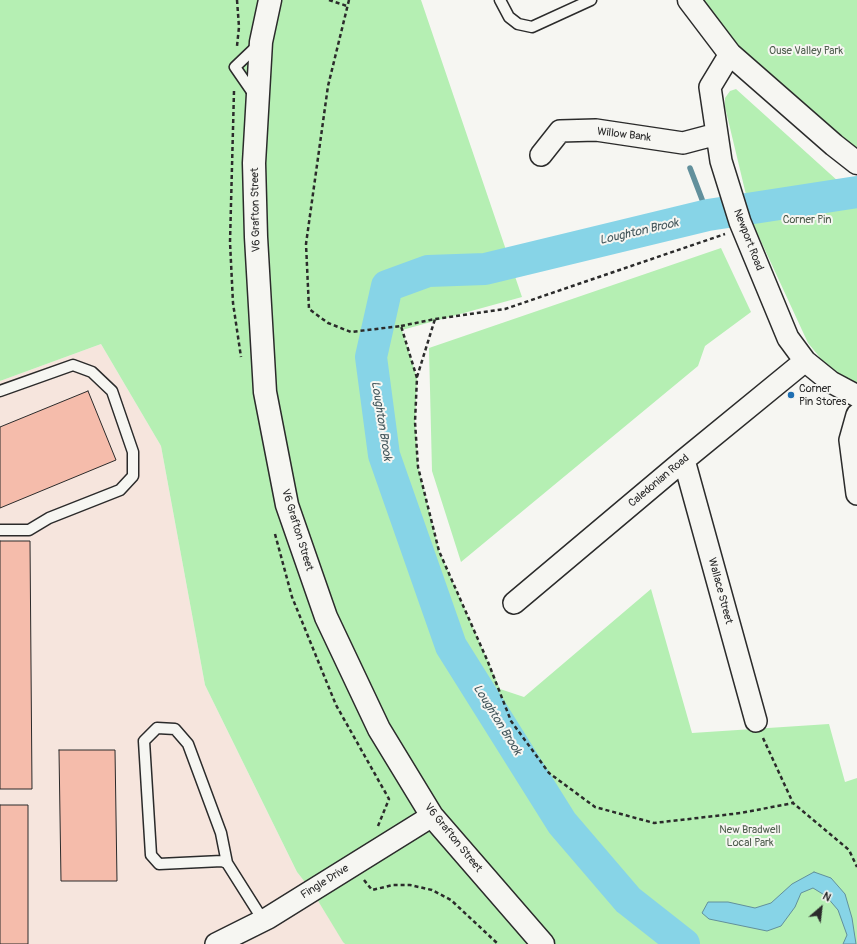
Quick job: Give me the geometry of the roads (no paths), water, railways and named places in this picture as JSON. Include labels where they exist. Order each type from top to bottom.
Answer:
[{"type":"street","name":"V6 Grafton Street","points":[[270,0],[261,42],[254,163],[256,237],[265,392],[287,505],[326,617],[379,729],[432,816],[543,944]]},
{"type":"street","points":[[689,0],[730,54],[834,145],[857,163]]},
{"type":"street","name":"Newport Road","points":[[730,54],[710,87],[721,162],[741,225],[788,338],[806,362],[831,382],[857,396]]},
{"type":"street","name":"Willow Bank","points":[[541,155],[560,131],[596,130],[684,143],[717,134]]},
{"type":"street","name":"Caledonian Road","points":[[514,603],[684,460],[806,362]]},
{"type":"street","points":[[857,415],[850,440],[857,494]]},
{"type":"street","name":"Wallace Street","points":[[684,460],[756,722]]},
{"type":"street","name":"Fingle Drive","points":[[216,944],[263,920],[432,816]]},
{"type":"lane","points":[[500,0],[509,17],[518,24],[532,27],[591,0]]},
{"type":"lane","points":[[0,391],[73,364],[92,372],[112,391],[133,452],[134,476],[120,490],[49,518],[29,530],[0,530]]},
{"type":"lane","points":[[227,863],[222,861],[160,864],[151,855],[144,740],[157,728],[175,729],[188,744],[221,833],[227,863],[263,920]]},
{"type":"water","points":[[814,872],[831,878],[845,894],[852,918],[856,944],[843,944],[847,935],[838,910],[826,896],[813,888],[801,893],[795,907],[781,926],[767,931],[709,919],[702,913],[708,902],[728,902],[755,908],[771,903],[792,884]]},
{"type":"waterway","points":[[690,168],[708,215]]},
{"type":"waterway","name":"Loughton Brook","points":[[684,944],[628,900],[562,823],[451,646],[384,455],[371,357],[387,286],[428,271],[485,269],[708,215],[857,192]]},
{"type":"place","name":"Corner Pin Stores","points":[[791,395]]},
{"type":"park label","name":"Ouse Valley Park","points":[[806,51]]},
{"type":"park label","name":"Corner Pin","points":[[807,220]]},
{"type":"park label","name":"New Bradwell Local Park","points":[[750,836]]}]
